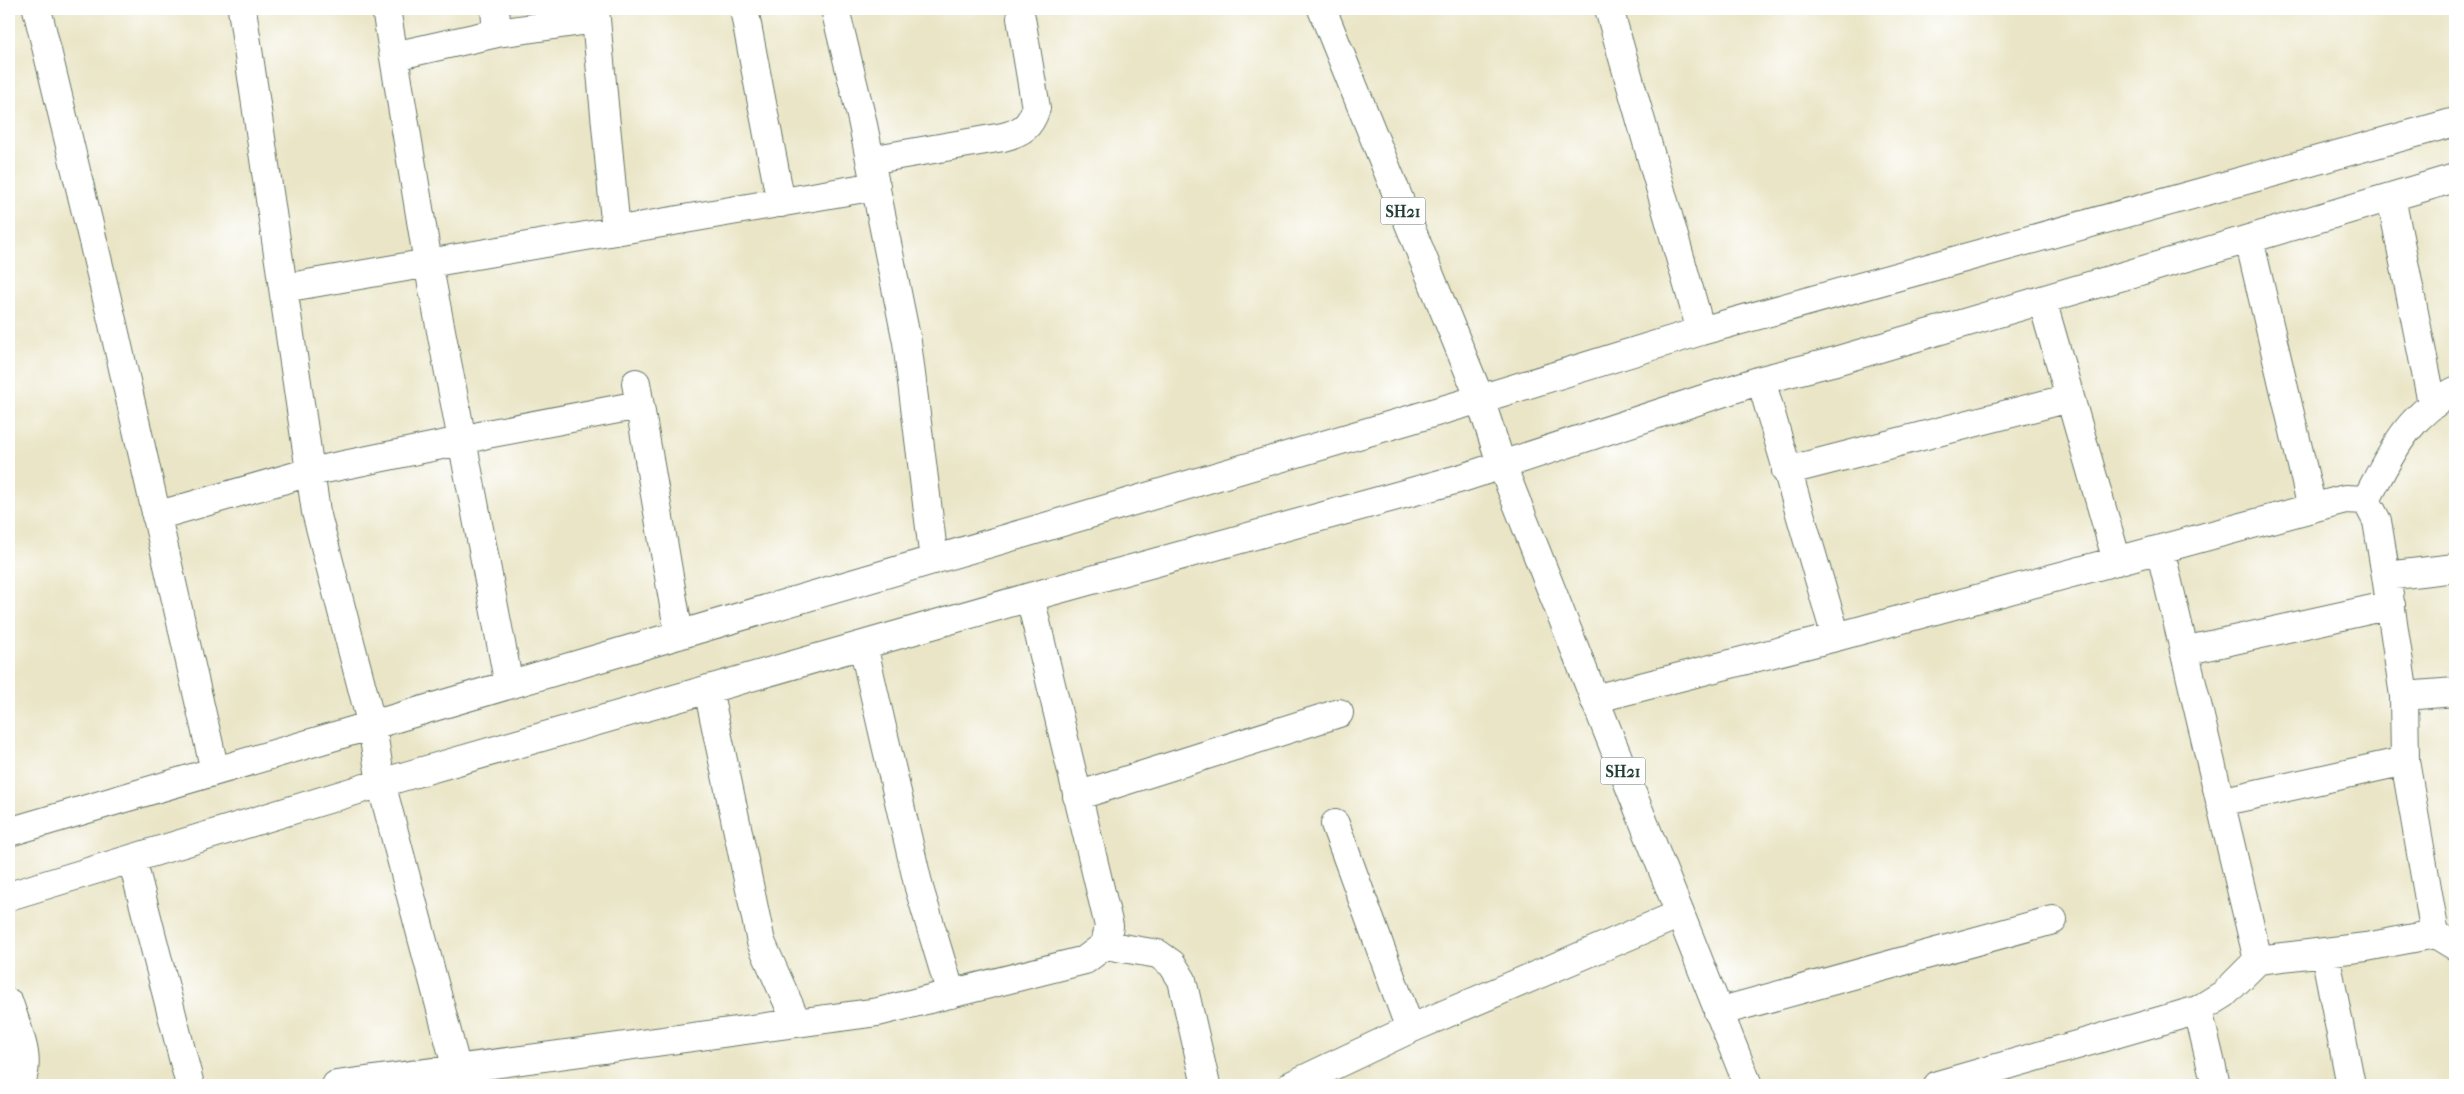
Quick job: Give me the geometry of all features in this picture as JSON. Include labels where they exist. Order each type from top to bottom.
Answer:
[{"type":"street","points":[[37,9],[215,772]]},
{"type":"street","points":[[242,9],[310,472],[320,528],[373,733],[380,776],[458,1077]]},
{"type":"street","points":[[386,9],[428,263],[509,685]]},
{"type":"street","points":[[744,9],[781,203]]},
{"type":"street","points":[[835,9],[876,186],[907,342],[934,560]]},
{"type":"street","name":"SH21","points":[[1322,9],[1482,406],[1499,460],[1748,1085]]},
{"type":"street","points":[[1610,9],[1701,331]]},
{"type":"street","points":[[394,56],[496,21],[596,14],[616,231]]},
{"type":"street","points":[[870,160],[1021,132],[1032,122],[1036,108],[1021,18]]},
{"type":"street","points":[[9,832],[215,772],[373,733],[509,685],[934,560],[1482,406],[1701,331],[2455,122]]},
{"type":"street","points":[[9,896],[132,858],[380,776],[708,689],[1030,597],[1462,478],[1499,460],[1761,380],[2042,300],[2455,178]]},
{"type":"street","points":[[284,288],[876,186]]},
{"type":"street","points":[[2366,500],[2397,442],[2444,397],[2391,197]]},
{"type":"street","points":[[2249,239],[2312,508]]},
{"type":"street","points":[[2042,300],[2117,561]]},
{"type":"street","points":[[1761,380],[1836,637]]},
{"type":"street","points":[[156,516],[310,472],[461,442],[638,394],[679,636]]},
{"type":"street","points":[[1786,471],[2070,398]]},
{"type":"street","points":[[1594,699],[1836,637],[2345,499],[2366,500]]},
{"type":"street","points":[[1938,1085],[2198,1010],[2224,994],[2258,960],[2445,940],[2405,761],[2404,696],[2391,605],[2377,521],[2366,500]]},
{"type":"street","points":[[2160,550],[2258,960]]},
{"type":"street","points":[[2386,576],[2455,568]]},
{"type":"street","points":[[336,1085],[458,1077],[797,1023],[878,1012],[1085,960],[1105,945],[1108,926],[1030,597]]},
{"type":"street","points":[[2184,651],[2391,605]]},
{"type":"street","points":[[863,645],[919,888],[951,994]]},
{"type":"street","points":[[708,689],[761,942],[797,1023]]},
{"type":"street","points":[[2404,696],[2455,692]]},
{"type":"street","points":[[1078,796],[1339,713]]},
{"type":"street","points":[[2220,802],[2405,761]]},
{"type":"street","points":[[1335,824],[1410,1029]]},
{"type":"street","points":[[132,858],[190,1085]]},
{"type":"street","points":[[1292,1085],[1410,1029],[1680,914]]},
{"type":"street","points":[[1718,1012],[2053,920]]},
{"type":"street","points":[[1105,945],[1158,954],[1172,964],[1182,980],[1206,1085]]},
{"type":"street","points":[[2325,952],[2351,1085]]},
{"type":"street","points":[[9,1003],[24,1052],[24,1069],[19,1085]]},
{"type":"street","points":[[2198,1010],[2216,1085]]}]
